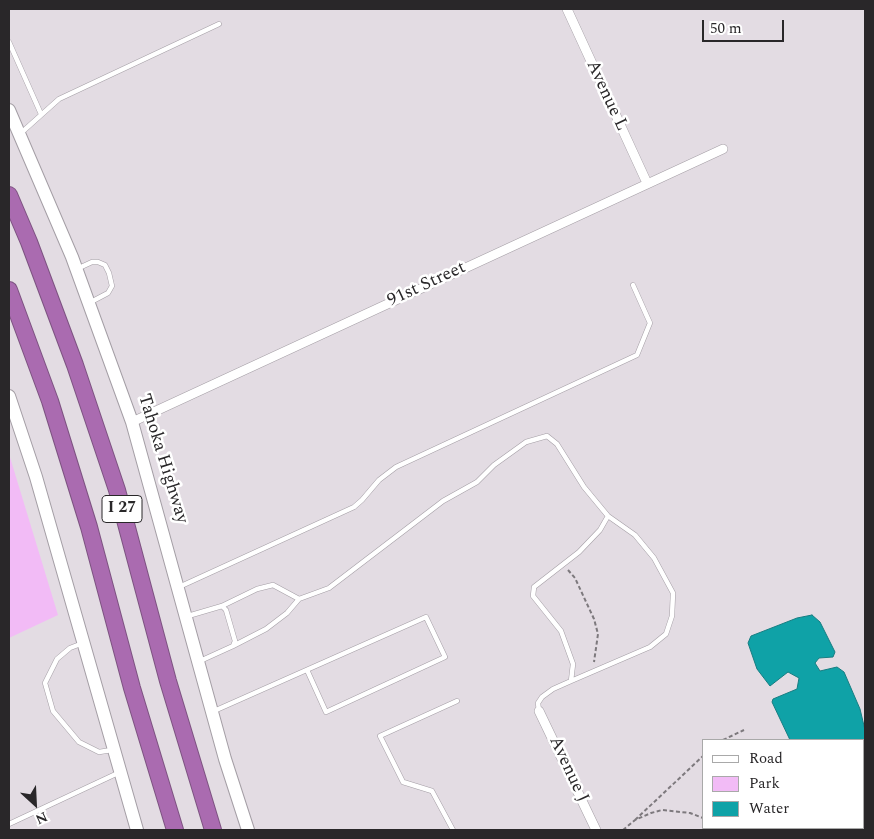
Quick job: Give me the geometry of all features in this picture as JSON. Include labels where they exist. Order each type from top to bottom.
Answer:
[{"type":"highway","points":[[9,183],[25,232]]},
{"type":"highway","name":"I 27","points":[[9,195],[25,232],[81,383],[117,490],[171,690],[213,830]]},
{"type":"highway","name":"I 27","points":[[9,290],[50,401],[90,526],[132,688],[175,830]]},
{"type":"main road","name":"Tahoka Highway","points":[[9,110],[46,194],[89,303],[132,422],[212,712],[248,830]]},
{"type":"main road","points":[[9,396],[36,476],[137,830]]},
{"type":"street","name":"Avenue L","points":[[568,9],[648,183]]},
{"type":"street","name":"91st Street","points":[[132,422],[723,149]]},
{"type":"street","name":"Avenue J","points":[[539,711],[596,830]]},
{"type":"lane","points":[[20,134],[59,99],[219,24]]},
{"type":"lane","points":[[9,42],[41,114]]},
{"type":"lane","points":[[75,270],[92,262],[98,262],[105,265],[109,273],[112,286],[108,293],[89,303]]},
{"type":"lane","points":[[179,587],[354,507],[379,480],[396,467],[637,355],[650,323],[633,285]]},
{"type":"lane","points":[[199,661],[233,646],[266,628],[287,613],[298,599],[329,588],[443,501],[477,482],[494,465],[526,442],[538,437],[547,436],[557,444],[584,487],[608,516],[634,535],[654,558],[673,593],[672,616],[666,634],[650,647],[587,676],[554,688],[538,704],[539,711]]},
{"type":"lane","points":[[571,681],[573,664],[561,631],[533,596],[534,587],[579,552],[600,530],[608,516]]},
{"type":"lane","points":[[186,617],[222,606],[258,589],[273,585],[298,599]]},
{"type":"lane","points":[[222,606],[226,610],[235,641],[233,646]]},
{"type":"lane","points":[[212,712],[426,617],[445,658],[326,712],[307,670]]},
{"type":"lane","points":[[83,643],[70,648],[57,659],[45,683],[53,711],[79,742],[99,752],[113,749]]},
{"type":"lane","points":[[453,830],[432,791],[403,782],[380,736],[457,701]]},
{"type":"lane","points":[[9,824],[120,772]]},
{"type":"path","points":[[560,567],[569,571],[575,578],[594,620],[598,634],[594,663],[587,676]]},
{"type":"path","points":[[725,739],[744,730]]},
{"type":"path","points":[[623,830],[702,757]]},
{"type":"path","points":[[635,820],[650,812],[662,810],[690,813],[702,818]]},
{"type":"green space","points":[[9,454],[58,615],[9,638]]},
{"type":"water","points":[[812,615],[820,622],[835,652],[833,657],[819,658],[815,663],[820,671],[837,667],[844,672],[860,709],[865,730],[865,751],[864,739],[790,739],[772,702],[773,699],[797,689],[799,678],[788,672],[770,686],[757,669],[748,643],[751,636],[797,618]]}]
